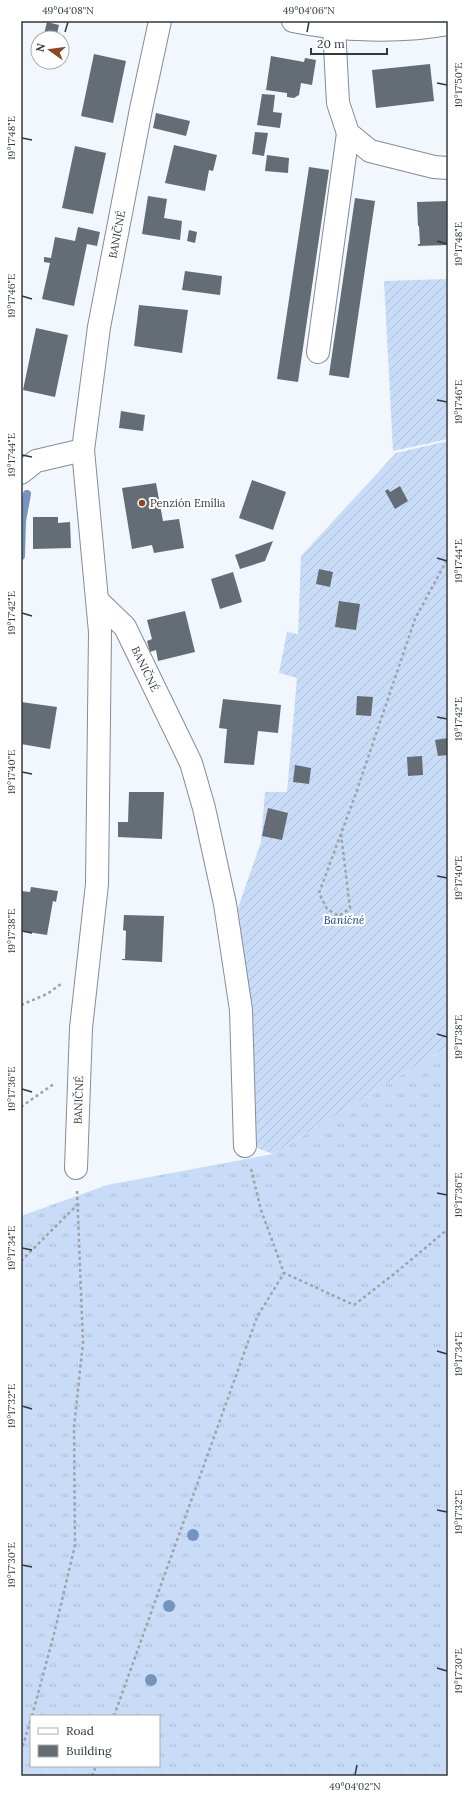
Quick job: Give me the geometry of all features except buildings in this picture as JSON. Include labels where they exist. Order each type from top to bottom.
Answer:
[{"type":"street","name":"BANIČNÉ","points":[[76,1168],[81,1028],[97,884],[100,632],[83,450],[99,327],[141,109],[160,21]]},
{"type":"street","points":[[293,21],[320,27],[406,30],[448,24]]},
{"type":"street","points":[[318,352],[348,132],[338,103],[334,27]]},
{"type":"street","points":[[348,132],[370,151],[434,167],[448,168]]},
{"type":"street","points":[[21,473],[36,460],[83,450]]},
{"type":"street","name":"BANIČNÉ","points":[[98,601],[125,627],[191,763],[204,808],[225,904],[241,1010],[245,1146]]},
{"type":"path","points":[[341,834],[350,908],[339,916],[326,910],[319,893],[341,834],[415,619],[448,558]]},
{"type":"path","points":[[21,1005],[47,994],[88,966]]},
{"type":"path","points":[[21,1107],[80,1065]]},
{"type":"path","points":[[245,1146],[261,1210],[284,1273],[354,1304],[394,1274],[448,1229]]},
{"type":"path","points":[[32,1715],[54,1634],[75,1545],[74,1427],[83,1343],[76,1168]]},
{"type":"path","points":[[21,1261],[77,1205]]},
{"type":"path","points":[[114,1715],[257,1317],[284,1273]]},
{"type":"path","points":[[21,1752],[30,1722]]},
{"type":"green space","points":[[448,279],[448,439],[393,451],[384,281]]},
{"type":"green space","name":"Baničné","points":[[448,441],[448,1046],[273,1154],[257,1148],[254,1064],[238,908],[261,842],[265,792],[287,792],[297,678],[279,673],[287,632],[298,634],[301,556],[396,453]]},
{"type":"green space","points":[[448,1046],[448,1776],[21,1776],[21,1216],[107,1185],[273,1154]]},
{"type":"waterway","points":[[21,556],[22,521],[27,494]]},
{"type":"place","name":"Penzión Emília","points":[[142,503]]}]
